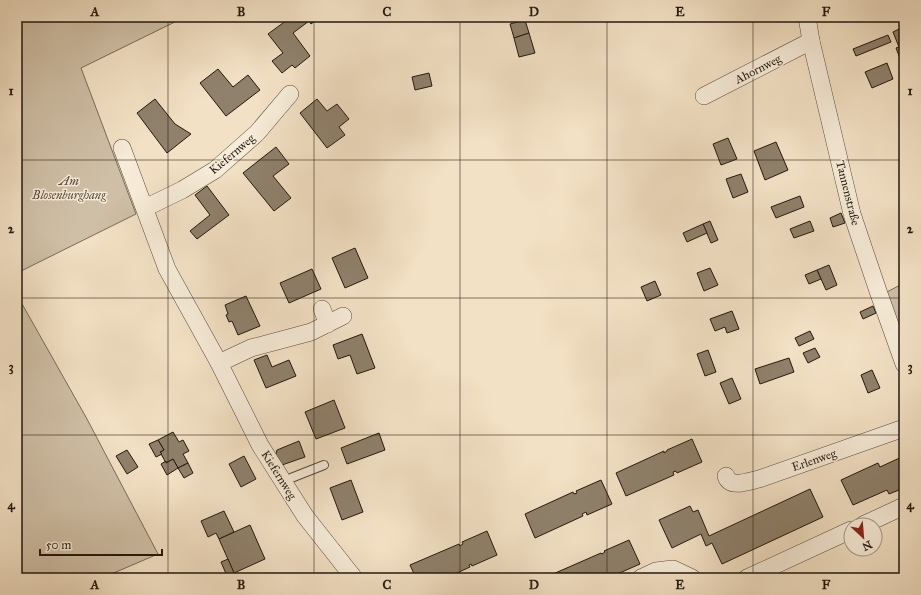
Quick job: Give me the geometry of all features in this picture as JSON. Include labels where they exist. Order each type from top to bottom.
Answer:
[{"type":"street","name":"Tannenstraße","points":[[808,17],[811,41],[852,214],[904,364]]},
{"type":"street","name":"Ahornweg","points":[[704,96],[811,41]]},
{"type":"street","name":"Kiefernweg","points":[[145,208],[182,190],[215,170],[257,133],[266,111],[290,94]]},
{"type":"street","name":"Kiefernweg","points":[[122,148],[167,269],[219,364],[260,445],[305,516],[354,578]]},
{"type":"street","points":[[219,364],[251,348],[311,332],[325,316],[343,316]]},
{"type":"street","name":"Erlenweg","points":[[726,476],[727,481],[731,483],[741,483],[759,479],[904,428]]},
{"type":"street","points":[[880,517],[904,506]]},
{"type":"street","points":[[747,578],[843,534]]},
{"type":"street","points":[[642,578],[656,571],[674,569],[692,578]]},
{"type":"lane","points":[[285,484],[291,478],[324,465]]},
{"type":"green space","name":"Am Blosenburghang","points":[[17,17],[185,17],[81,68],[136,214],[17,273]]},
{"type":"green space","points":[[904,283],[904,343],[885,293]]},
{"type":"green space","points":[[17,295],[87,419],[158,554],[102,578],[17,578]]},
{"type":"building","points":[[291,17],[312,17],[315,21],[311,24],[309,21],[293,33],[310,56],[295,68],[292,65],[282,73],[272,61],[283,53],[268,34]]},
{"type":"building","points":[[525,20],[529,33],[514,38],[510,24]]},
{"type":"building","points":[[899,29],[904,45],[899,47],[893,32]]},
{"type":"building","points":[[529,33],[535,53],[519,57],[514,38]]},
{"type":"building","points":[[888,35],[891,42],[856,56],[853,49]]},
{"type":"building","points":[[904,45],[904,59],[901,61],[896,48]]},
{"type":"building","points":[[887,63],[893,79],[872,88],[865,72]]},
{"type":"building","points":[[218,69],[233,87],[248,75],[260,90],[226,116],[200,83]]},
{"type":"building","points":[[429,73],[432,86],[415,90],[412,77]]},
{"type":"building","points":[[155,99],[175,124],[191,134],[167,153],[137,113]]},
{"type":"building","points":[[317,99],[327,111],[337,104],[349,119],[339,127],[345,135],[327,148],[300,113]]},
{"type":"building","points":[[728,138],[737,159],[721,165],[713,144]]},
{"type":"building","points":[[776,142],[788,170],[765,180],[754,151]]},
{"type":"building","points":[[276,147],[289,164],[273,176],[291,198],[274,211],[243,173]]},
{"type":"building","points":[[741,174],[748,192],[733,198],[726,179]]},
{"type":"building","points":[[207,186],[229,215],[197,239],[190,231],[210,215],[195,195]]},
{"type":"building","points":[[800,196],[804,207],[776,218],[771,207]]},
{"type":"building","points":[[841,213],[845,223],[833,227],[830,218]]},
{"type":"building","points":[[710,221],[718,240],[711,243],[703,224]]},
{"type":"building","points":[[810,221],[814,231],[794,238],[790,229]]},
{"type":"building","points":[[703,224],[707,233],[687,242],[683,233]]},
{"type":"building","points":[[355,248],[368,278],[345,288],[332,258]]},
{"type":"building","points":[[829,265],[837,285],[826,290],[817,270]]},
{"type":"building","points":[[710,268],[718,285],[704,291],[697,273]]},
{"type":"building","points":[[312,269],[321,289],[289,303],[280,283]]},
{"type":"building","points":[[817,270],[821,279],[809,284],[805,275]]},
{"type":"building","points":[[655,281],[661,295],[647,301],[641,287]]},
{"type":"building","points":[[246,296],[260,326],[238,335],[232,321],[229,322],[226,315],[228,314],[225,305]]},
{"type":"building","points":[[873,306],[876,313],[863,319],[860,312]]},
{"type":"building","points":[[732,311],[739,329],[727,333],[725,327],[715,331],[710,319]]},
{"type":"building","points":[[810,331],[814,339],[799,346],[795,338]]},
{"type":"building","points":[[362,334],[375,368],[357,374],[350,355],[338,359],[333,345]]},
{"type":"building","points":[[815,348],[820,357],[808,363],[803,353]]},
{"type":"building","points":[[708,350],[716,372],[705,376],[697,354]]},
{"type":"building","points":[[267,355],[272,367],[289,360],[296,376],[266,388],[254,360]]},
{"type":"building","points":[[789,358],[794,372],[760,384],[755,369]]},
{"type":"building","points":[[872,370],[880,388],[868,393],[861,375]]},
{"type":"building","points":[[732,378],[741,399],[729,404],[720,383]]},
{"type":"building","points":[[334,400],[345,428],[316,439],[305,412]]},
{"type":"building","points":[[173,432],[179,442],[183,440],[189,451],[183,454],[188,463],[178,468],[173,459],[166,463],[160,452],[164,450],[158,440]]},
{"type":"building","points":[[379,433],[385,450],[347,464],[341,448]]},
{"type":"building","points":[[692,439],[702,462],[677,473],[676,471],[673,472],[674,475],[626,496],[616,473],[664,451],[664,453],[667,450]]},
{"type":"building","points":[[158,440],[164,450],[160,452],[162,454],[156,457],[149,444]]},
{"type":"building","points":[[299,441],[305,457],[282,465],[275,457],[277,450]]},
{"type":"building","points":[[127,450],[138,467],[127,474],[116,456]]},
{"type":"building","points":[[244,456],[256,479],[241,487],[229,464]]},
{"type":"building","points":[[904,456],[904,488],[889,494],[887,490],[853,505],[841,480],[878,463],[880,467]]},
{"type":"building","points":[[173,459],[178,468],[167,475],[161,464]]},
{"type":"building","points":[[188,463],[193,473],[184,478],[178,468]]},
{"type":"building","points":[[351,480],[363,512],[342,520],[330,488]]},
{"type":"building","points":[[601,480],[612,504],[587,515],[586,512],[582,514],[583,516],[535,538],[525,514],[573,492],[574,494],[577,493],[576,491]]},
{"type":"building","points":[[810,489],[823,517],[722,564],[712,543],[706,546],[701,534],[672,548],[659,520],[690,506],[693,512],[698,510],[709,536]]},
{"type":"building","points":[[224,511],[234,532],[219,539],[216,533],[208,537],[201,521]]},
{"type":"building","points":[[250,525],[265,559],[234,573],[219,539]]},
{"type":"building","points":[[487,531],[497,555],[472,566],[471,564],[469,565],[470,567],[446,578],[416,578],[410,565],[459,544],[460,546],[463,544],[462,542]]},
{"type":"building","points":[[629,540],[640,564],[615,575],[614,573],[608,578],[554,578],[553,574],[601,553],[602,554],[605,552],[604,551]]},
{"type":"building","points":[[228,559],[234,573],[227,576],[221,562]]}]
